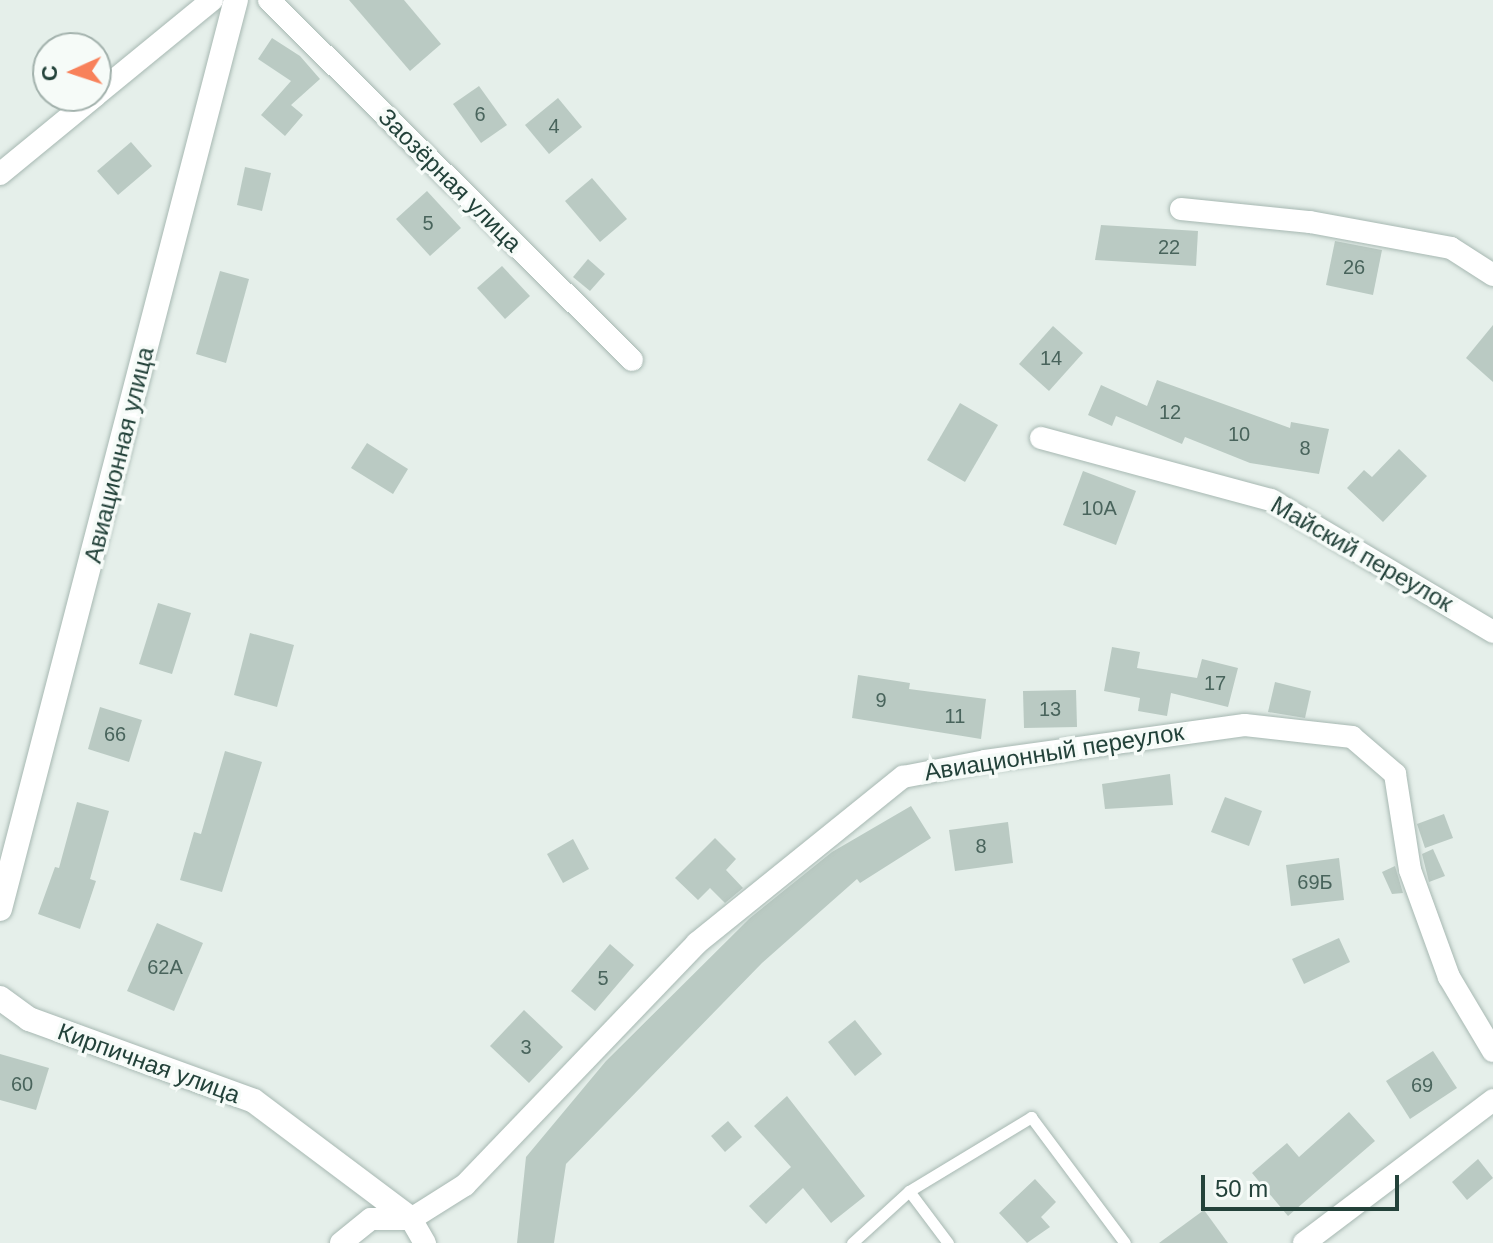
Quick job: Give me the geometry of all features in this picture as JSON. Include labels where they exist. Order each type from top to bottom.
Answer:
[{"type":"street","points":[[112,83],[212,0]]},
{"type":"street","name":"Авиационная улица","points":[[0,909],[236,0]]},
{"type":"street","name":"Заозёрная улица","points":[[269,0],[632,360]]},
{"type":"street","points":[[0,174],[76,112]]},
{"type":"street","points":[[1181,209],[1310,222],[1451,248],[1493,275]]},
{"type":"street","name":"Майский переулок","points":[[1041,438],[1271,500],[1493,632]]},
{"type":"street","name":"Авиационный переулок","points":[[411,1219],[465,1185],[697,943],[903,777],[1180,730],[1245,725],[1352,737],[1395,774],[1410,870],[1449,977],[1493,1051]]},
{"type":"street","name":"Кирпичная улица","points":[[0,998],[29,1019],[254,1101],[411,1219]]},
{"type":"street","points":[[1304,1243],[1493,1100]]},
{"type":"street","points":[[341,1243],[371,1219],[411,1219],[425,1243]]},
{"type":"lane","points":[[852,1243],[909,1191],[1031,1117],[1125,1243]]},
{"type":"lane","points":[[909,1191],[948,1243]]},
{"type":"building","points":[[349,0],[404,0],[441,44],[410,71]]},
{"type":"building","points":[[272,38],[300,56],[320,79],[291,105],[303,115],[285,136],[261,115],[291,81],[258,59]]},
{"type":"building","points":[[479,86],[507,125],[481,143],[453,104]]},
{"type":"building","points":[[558,98],[582,127],[549,154],[525,125]]},
{"type":"building","points":[[131,142],[152,166],[118,195],[97,171]]},
{"type":"building","points":[[245,167],[271,173],[262,211],[237,205]]},
{"type":"building","points":[[592,178],[627,219],[600,242],[565,201]]},
{"type":"building","points":[[427,191],[461,228],[430,256],[396,219]]},
{"type":"building","points":[[1101,225],[1198,231],[1196,266],[1095,260]]},
{"type":"building","points":[[1335,241],[1382,250],[1373,295],[1326,285]]},
{"type":"building","points":[[588,259],[605,274],[590,291],[573,277]]},
{"type":"building","points":[[502,266],[530,296],[505,319],[477,288]]},
{"type":"building","points":[[220,271],[249,279],[226,363],[196,354]]},
{"type":"building","points":[[1493,325],[1493,382],[1466,358]]},
{"type":"building","points":[[1053,326],[1083,353],[1049,391],[1019,364]]},
{"type":"building","points":[[1157,380],[1290,428],[1291,422],[1329,429],[1319,474],[1250,463],[1185,437],[1182,444],[1116,416],[1112,426],[1088,415],[1101,385],[1147,406]]},
{"type":"building","points":[[960,403],[998,425],[965,482],[927,460]]},
{"type":"building","points":[[367,443],[408,469],[393,494],[351,468]]},
{"type":"building","points":[[1399,449],[1427,476],[1383,522],[1347,488],[1364,470],[1372,477]]},
{"type":"building","points":[[1083,471],[1136,491],[1116,545],[1063,525]]},
{"type":"building","points":[[158,603],[191,613],[172,674],[139,664]]},
{"type":"building","points":[[250,633],[294,645],[277,707],[234,695]]},
{"type":"building","points":[[1112,647],[1140,652],[1137,668],[1197,678],[1202,659],[1238,668],[1228,707],[1171,693],[1167,716],[1138,711],[1140,698],[1104,691]]},
{"type":"building","points":[[858,675],[910,683],[909,689],[986,699],[981,739],[852,718]]},
{"type":"building","points":[[1275,682],[1311,691],[1305,718],[1268,712]]},
{"type":"building","points":[[1076,690],[1077,727],[1024,728],[1023,691]]},
{"type":"building","points":[[100,707],[142,720],[129,762],[88,749]]},
{"type":"building","points":[[225,751],[262,762],[222,892],[180,880],[194,832],[201,834]]},
{"type":"building","points":[[1170,774],[1173,805],[1105,809],[1102,784]]},
{"type":"building","points":[[1225,797],[1262,811],[1249,846],[1211,832]]},
{"type":"building","points":[[77,802],[109,811],[90,879],[96,881],[80,929],[38,914],[55,867],[59,868]]},
{"type":"building","points":[[911,806],[931,838],[860,883],[857,879],[762,963],[566,1164],[554,1243],[517,1243],[526,1157],[606,1061],[750,918],[832,852]]},
{"type":"building","points":[[1444,814],[1453,838],[1425,848],[1417,824]]},
{"type":"building","points":[[1008,822],[1013,863],[955,871],[949,830]]},
{"type":"building","points":[[715,838],[736,859],[726,870],[743,888],[725,903],[710,888],[698,900],[675,878]]},
{"type":"building","points":[[573,839],[589,869],[563,883],[547,854]]},
{"type":"building","points":[[1433,849],[1445,876],[1429,882],[1422,854]]},
{"type":"building","points":[[1339,858],[1344,900],[1291,906],[1286,865]]},
{"type":"building","points":[[1395,866],[1403,893],[1392,894],[1382,872]]},
{"type":"building","points":[[157,923],[203,943],[174,1011],[127,991]]},
{"type":"building","points":[[1339,938],[1350,962],[1304,984],[1292,959]]},
{"type":"building","points":[[610,944],[634,965],[595,1011],[571,991]]},
{"type":"building","points":[[524,1010],[563,1047],[529,1083],[490,1046]]},
{"type":"building","points":[[855,1020],[882,1054],[855,1076],[828,1042]]},
{"type":"building","points":[[1433,1051],[1457,1088],[1410,1119],[1386,1081]]},
{"type":"building","points":[[0,1054],[49,1068],[36,1110],[0,1100]]},
{"type":"building","points":[[787,1096],[865,1196],[831,1223],[803,1188],[766,1224],[749,1206],[791,1167],[754,1126]]},
{"type":"building","points":[[1349,1112],[1375,1141],[1288,1216],[1252,1173],[1287,1143],[1299,1157]]},
{"type":"building","points":[[728,1121],[742,1137],[725,1152],[711,1136]]},
{"type":"building","points":[[1478,1159],[1493,1178],[1467,1200],[1452,1182]]},
{"type":"building","points":[[1035,1179],[1056,1202],[1041,1217],[1050,1227],[1027,1243],[999,1213]]},
{"type":"building","points":[[1204,1210],[1228,1243],[1159,1243]]}]
